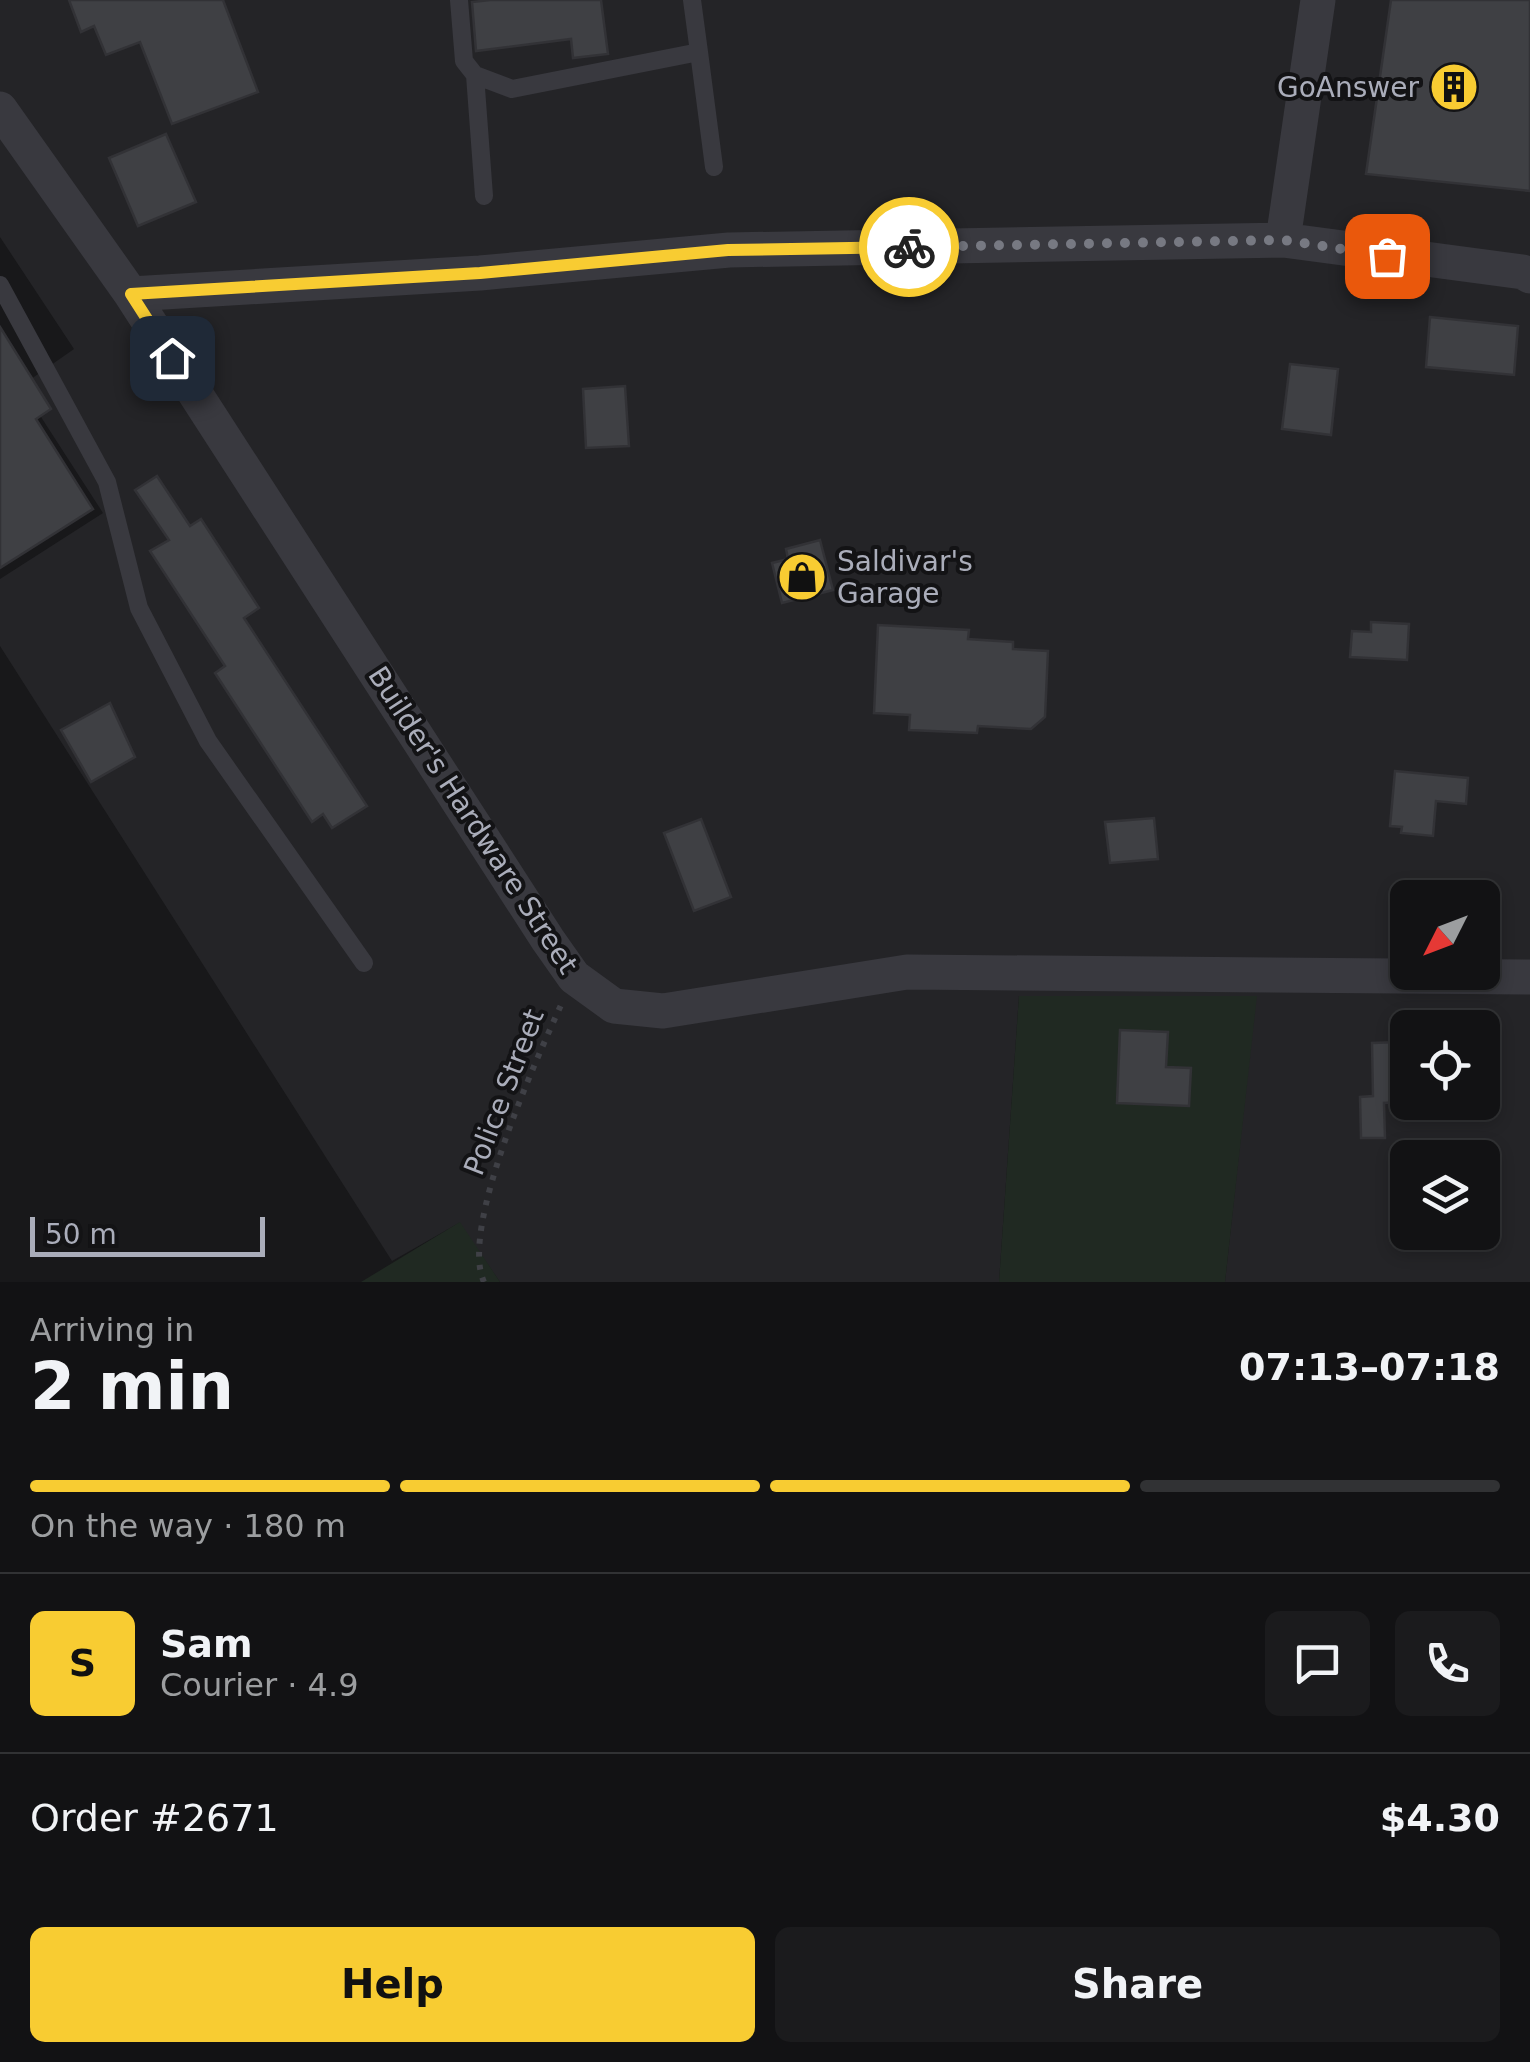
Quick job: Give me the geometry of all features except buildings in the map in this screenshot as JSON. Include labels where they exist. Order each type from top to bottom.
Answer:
[{"type":"street","points":[[1283,240],[1318,0]]},
{"type":"street","name":"Builder's Hardware Street","points":[[5,127],[131,294],[574,978],[614,1006],[663,1011],[907,972],[1530,977]]},
{"type":"street","points":[[131,294],[480,273],[728,250],[1283,240],[1530,276]]},
{"type":"lane","points":[[460,0],[464,61],[475,75],[512,89],[699,52]]},
{"type":"lane","points":[[692,0],[714,167]]},
{"type":"lane","points":[[475,75],[484,196]]},
{"type":"lane","points":[[0,284],[107,482],[140,608],[208,741],[364,964]]},
{"type":"path","name":"Police Street","points":[[484,1282],[476,1266],[495,1165],[530,1073],[574,978]]},
{"type":"shaded area","points":[[0,0],[1530,0],[1530,1282],[1225,1282],[1256,996],[1019,996],[999,1282],[500,1282],[459,1223],[392,1261],[0,646],[0,579],[103,513],[21,386],[74,349],[0,237]]},
{"type":"shaded area","points":[[1019,996],[1257,996],[1225,1282],[999,1282]]},
{"type":"shaded area","points":[[460,1222],[500,1282],[361,1282]]},
{"type":"way so far","points":[[909,247],[1283,240],[1387,256]]},
{"type":"place","name":"GoAnswer","points":[[1454,87]]},
{"type":"place","name":"Saldivar's Garage","points":[[802,577]]},
{"type":"route","points":[[172,358],[131,294],[480,273],[728,250],[909,247]]}]
